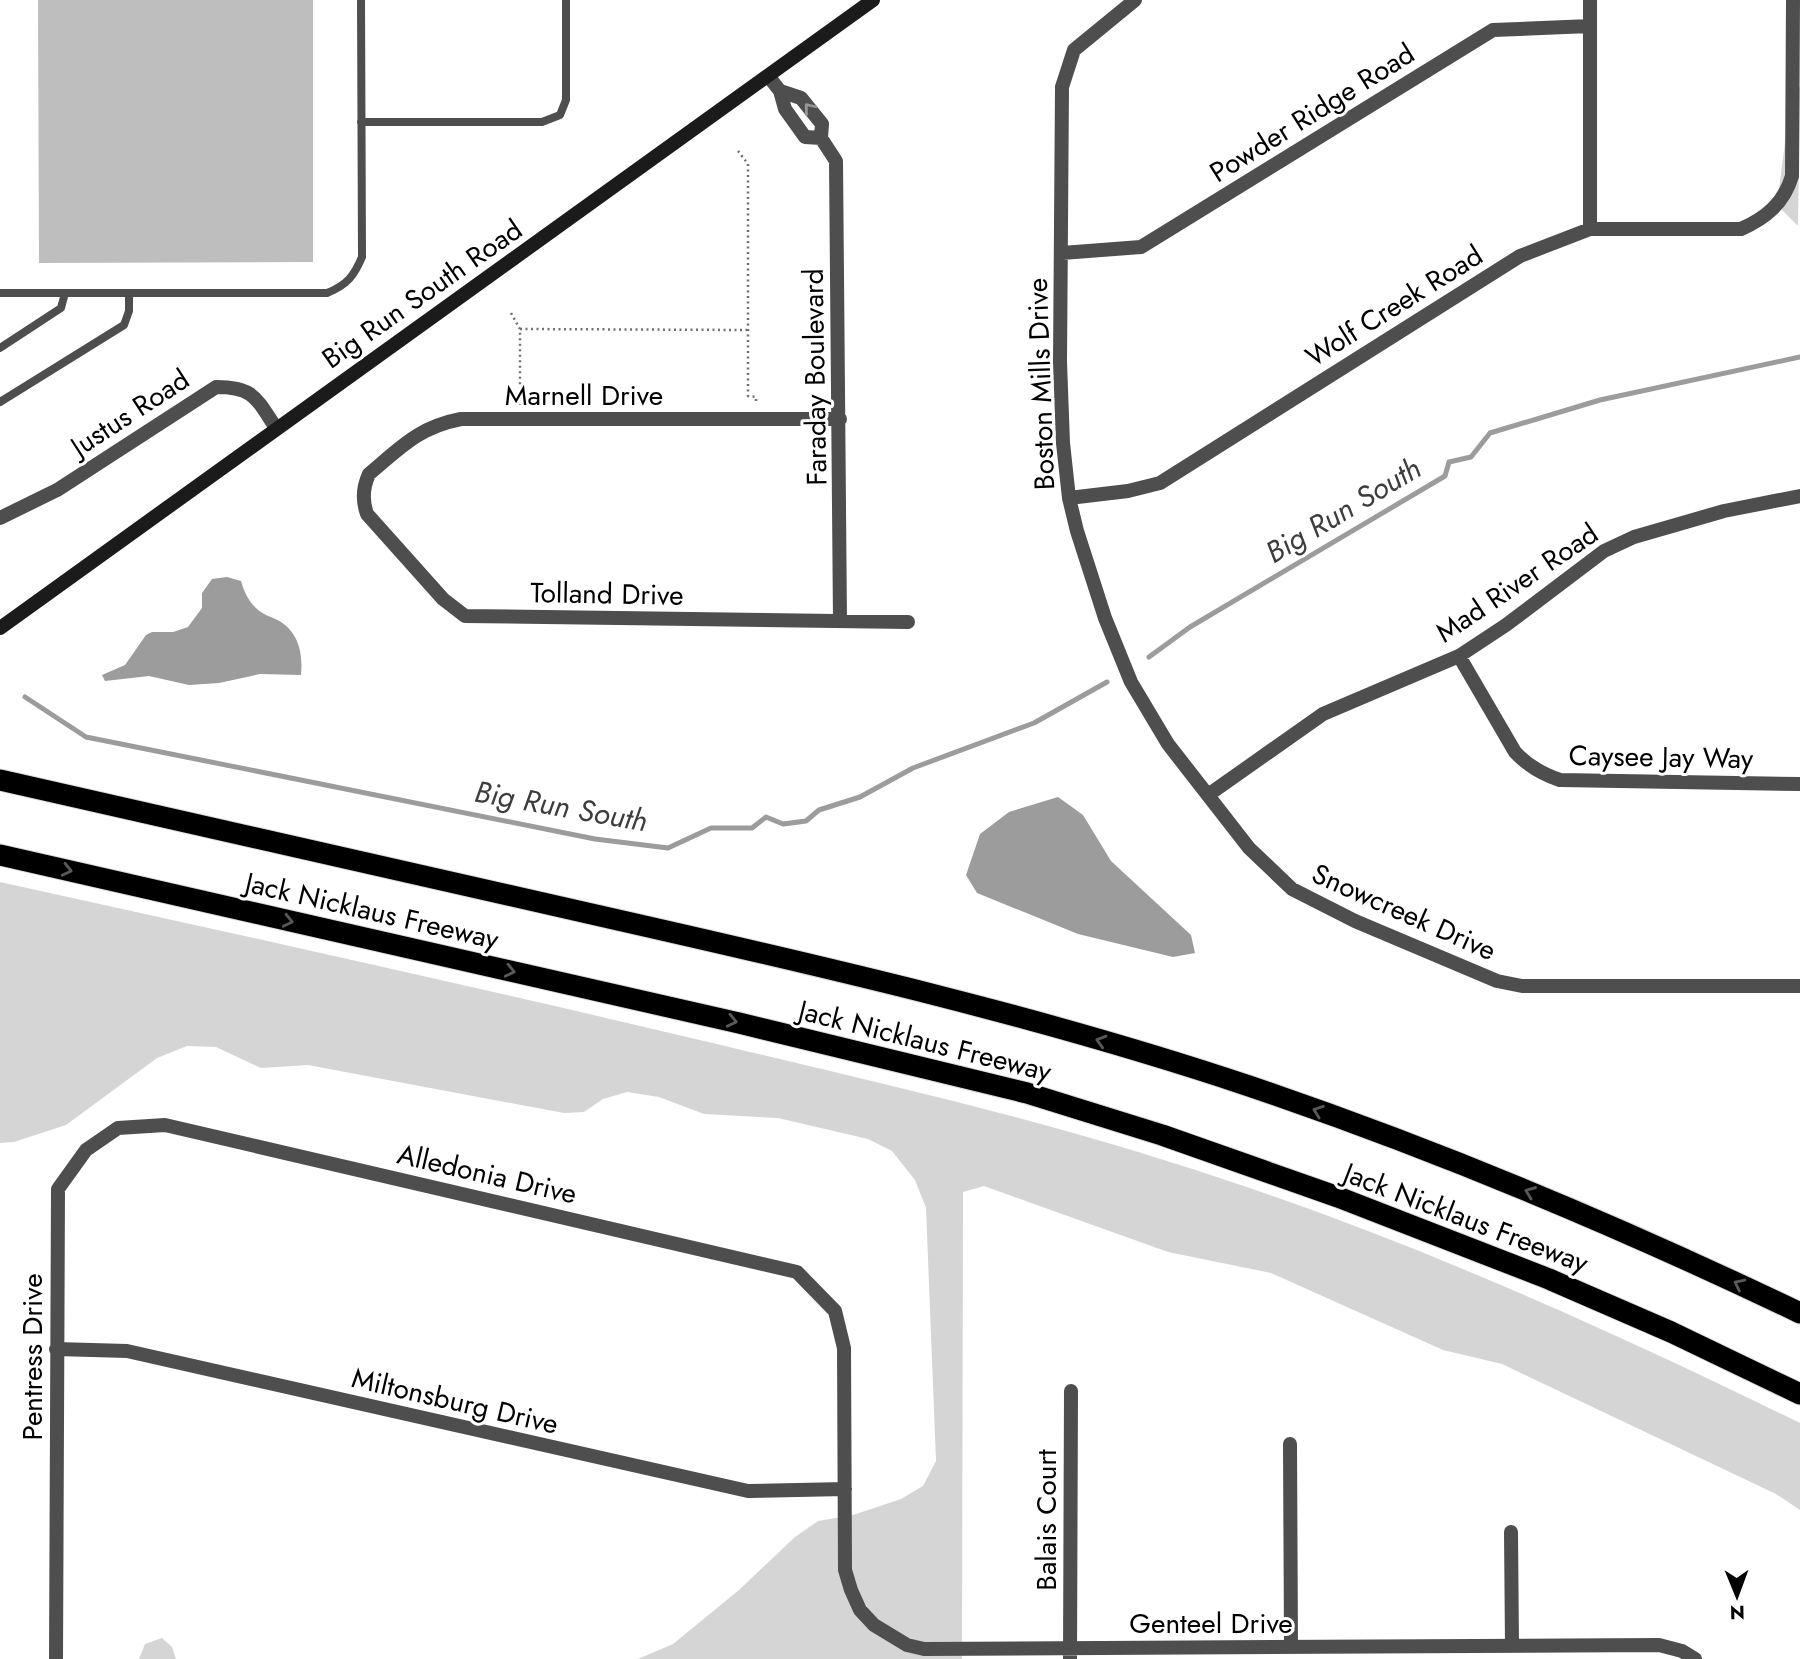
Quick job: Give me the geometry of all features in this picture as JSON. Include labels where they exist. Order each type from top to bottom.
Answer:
[{"type":"highway","name":"Jack Nicklaus Freeway","points":[[0,780],[738,947],[927,993],[1111,1044],[1248,1086],[1528,1191],[1687,1258],[1800,1313]]},
{"type":"highway","name":"Jack Nicklaus Freeway","points":[[0,855],[739,1023],[1027,1093],[1161,1135],[1338,1197],[1536,1274],[1671,1332],[1800,1394]]},
{"type":"street","name":"Big Run South Road","points":[[0,628],[873,0]]},
{"type":"street","name":"Boston Mills Drive","points":[[1130,681],[1105,618],[1069,498],[1060,362],[1064,75],[1074,50],[1135,0]]},
{"type":"street","points":[[1590,0],[1590,229]]},
{"type":"street","name":"Wolf Creek Road","points":[[1069,498],[1128,491],[1160,483],[1520,256],[1590,229],[1741,229],[1764,218],[1783,196],[1792,176],[1793,0]]},
{"type":"street","name":"Powder Ridge Road","points":[[1062,253],[1141,247],[1493,30],[1590,26]]},
{"type":"street","name":"Faraday Boulevard","points":[[769,77],[780,91],[785,109],[805,137],[821,138]]},
{"type":"street","name":"Faraday Boulevard","points":[[780,91],[801,98],[822,124],[821,138],[836,161],[841,621]]},
{"type":"street","name":"Justus Road","points":[[0,518],[57,490],[216,387],[238,387],[256,398],[276,428]]},
{"type":"street","name":"Marnell Drive","points":[[363,497],[369,474],[417,433],[437,424],[461,419],[840,419]]},
{"type":"street","name":"Mad River Road","points":[[1208,795],[1323,714],[1459,656],[1506,625],[1604,551],[1634,537],[1724,511],[1800,496]]},
{"type":"street","name":"Tolland Drive","points":[[363,497],[367,514],[443,599],[465,616],[908,622]]},
{"type":"street","name":"Caysee Jay Way","points":[[1459,656],[1515,752],[1525,763],[1548,776],[1560,780],[1641,783],[1800,784]]},
{"type":"street","name":"Snowcreek Drive","points":[[1130,681],[1168,744],[1249,848],[1292,889],[1367,927],[1497,981],[1522,986],[1800,986]]},
{"type":"street","name":"Alledonia Drive","points":[[165,1125],[797,1272]]},
{"type":"street","name":"Pentress Drive","points":[[56,1659],[58,1189],[86,1150],[118,1128],[165,1125]]},
{"type":"street","name":"Genteel Drive","points":[[797,1272],[835,1311],[844,1348],[845,1570],[860,1610],[874,1625],[900,1641],[924,1649],[1070,1654],[1291,1647],[1659,1645],[1682,1651],[1695,1659]]},
{"type":"street","name":"Miltonsburg Drive","points":[[56,1349],[127,1351],[748,1491],[845,1489]]},
{"type":"street","name":"Balais Court","points":[[1070,1391],[1070,1654]]},
{"type":"street","points":[[1290,1444],[1291,1647]]},
{"type":"street","points":[[1511,1532],[1512,1646]]},
{"type":"lane","points":[[0,293],[327,293],[343,287],[355,274],[362,257],[360,0]]},
{"type":"lane","points":[[361,122],[542,122],[560,115],[566,100],[566,0]]},
{"type":"lane","points":[[0,348],[61,308],[65,293]]},
{"type":"lane","points":[[0,402],[124,326],[129,312],[129,293]]},
{"type":"path","points":[[738,151],[748,164],[748,396],[756,397],[756,419]]},
{"type":"path","points":[[511,313],[520,328],[520,419]]},
{"type":"path","points":[[520,328],[748,330]]},
{"type":"shaded area","points":[[1792,87],[1800,87],[1798,226],[1777,205]]},
{"type":"shaded area","points":[[227,577],[241,581],[254,606],[292,632],[300,652],[301,675],[260,674],[219,683],[189,685],[149,676],[105,681],[102,675],[125,665],[146,635],[152,632],[173,632],[188,627],[202,608],[202,593],[212,579]]},
{"type":"shaded area","points":[[1058,797],[1083,815],[1111,861],[1191,935],[1195,953],[1173,957],[1078,934],[977,893],[966,875],[980,834],[1009,812]]},
{"type":"shaded area","points":[[0,882],[451,982],[890,1085],[1115,1145],[1332,1217],[1568,1314],[1800,1423],[1800,1510],[1776,1494],[1502,1364],[1443,1350],[1271,1273],[1168,1252],[984,1186],[963,1192],[962,1659],[638,1659],[673,1644],[739,1590],[795,1537],[818,1521],[853,1515],[901,1499],[923,1486],[936,1461],[926,1208],[915,1180],[892,1151],[868,1139],[778,1118],[704,1114],[659,1097],[627,1092],[603,1099],[584,1112],[564,1113],[308,1065],[261,1068],[216,1047],[187,1046],[157,1058],[66,1125],[14,1142],[0,1143]]},
{"type":"shaded area","points":[[162,1638],[172,1647],[176,1659],[139,1659],[145,1644]]},
{"type":"building","points":[[38,0],[313,0],[313,262],[39,263]]},
{"type":"waterway","name":"Big Run South","points":[[1149,657],[1190,627],[1445,476],[1449,462],[1471,457],[1490,433],[1600,400],[1800,357]]},
{"type":"waterway","name":"Big Run South","points":[[25,697],[86,737],[595,839],[668,848],[711,828],[752,828],[766,817],[783,824],[806,821],[819,810],[860,797],[913,768],[1034,723],[1107,682]]}]
